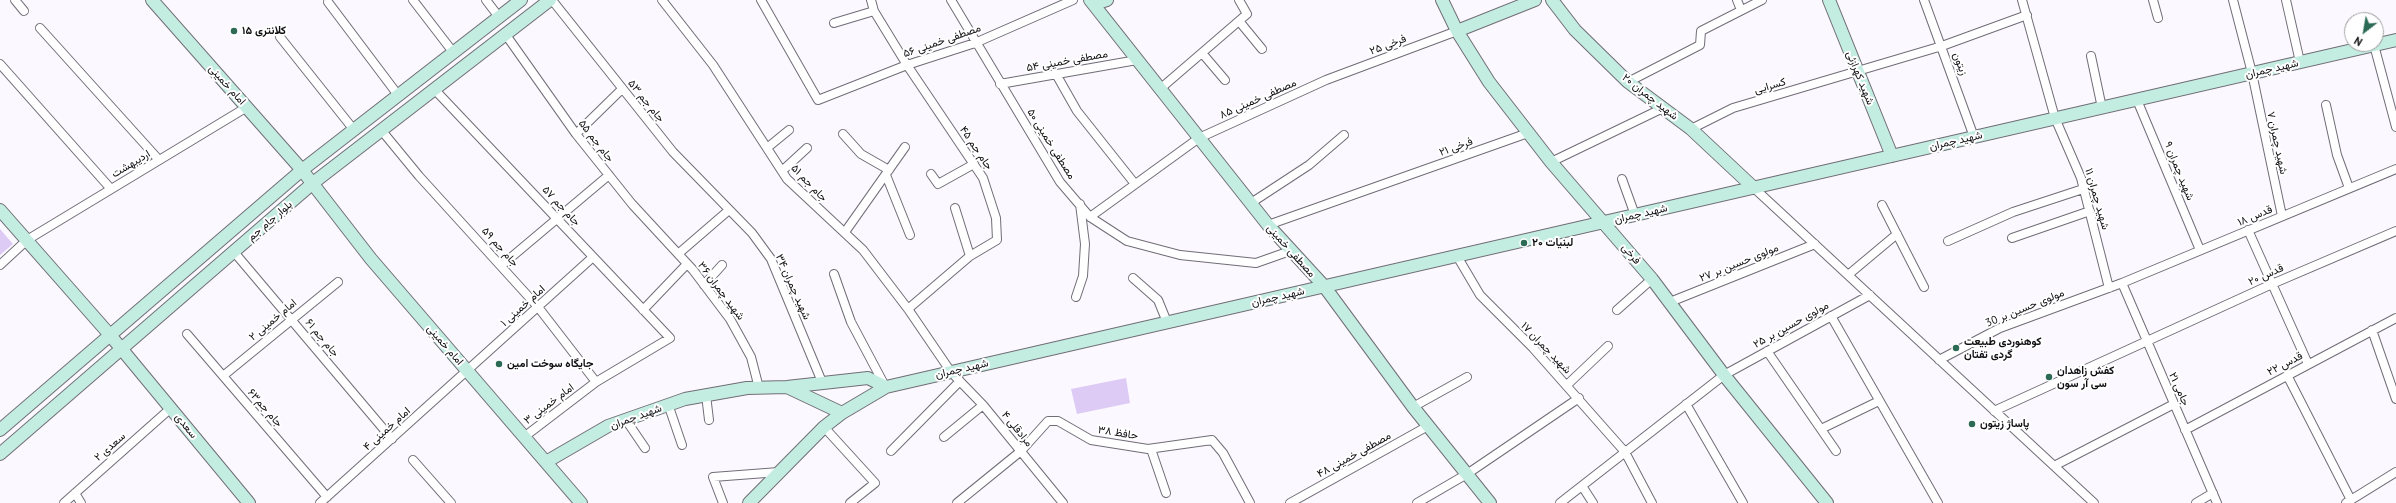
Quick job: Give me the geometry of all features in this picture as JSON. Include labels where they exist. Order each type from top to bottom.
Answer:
[{"type":"street","points":[[15,0],[24,11]]},
{"type":"street","name":"امام خمینی","points":[[152,0],[302,170],[371,259],[582,503]]},
{"type":"street","points":[[413,0],[453,52]]},
{"type":"street","points":[[486,0],[499,17]]},
{"type":"street","name":"بلوار جام جم","points":[[0,430],[302,170],[521,0]]},
{"type":"street","name":"بلوار جام جم","points":[[0,454],[313,183],[551,0]]},
{"type":"street","name":"جام جم ۵۳","points":[[551,0],[672,152],[730,210]]},
{"type":"street","name":"جام جم ۵۱","points":[[662,0],[713,65],[782,171],[804,197],[864,250],[908,308],[956,376]]},
{"type":"street","name":"مصطفی خمینی ۵۶","points":[[761,0],[818,100],[907,65],[975,43],[1073,0]]},
{"type":"street","name":"جام جم ۴۵","points":[[871,0],[874,11],[907,65],[983,178],[996,218],[997,240],[970,256],[908,308]]},
{"type":"street","name":"مصطفی خمینی ۵۰","points":[[950,0],[1060,182],[1090,216],[1127,241],[1180,255],[1256,263],[1290,251]]},
{"type":"street","points":[[1092,2],[1107,0]]},
{"type":"street","points":[[1160,89],[1247,14],[1239,0]]},
{"type":"street","name":"فرخی","points":[[1442,0],[1457,30],[1489,82],[1551,162],[1652,279],[1724,375],[1826,503]]},
{"type":"street","points":[[1457,30],[1535,0]]},
{"type":"street","name":"شهید چمران ۲۰","points":[[1552,0],[1575,30],[1628,82],[1662,109],[1691,129],[1754,188]]},
{"type":"street","points":[[1737,0],[1741,10]]},
{"type":"street","points":[[1628,82],[1700,45],[1700,31],[1762,0]]},
{"type":"street","name":"شهید کهرازئی","points":[[1829,0],[1892,156]]},
{"type":"street","name":"زیتون","points":[[1924,0],[1974,137]]},
{"type":"street","name":"شهید چمران ۱۱","points":[[2022,0],[2055,118],[2081,178],[2109,288]]},
{"type":"street","points":[[2153,0],[2158,18]]},
{"type":"street","name":"شهید چمران ۷","points":[[2233,0],[2252,73],[2282,216]]},
{"type":"street","points":[[2286,0],[2300,62]]},
{"type":"street","points":[[328,2],[398,95]]},
{"type":"street","name":"مصطفی خمینی","points":[[1092,2],[1268,225],[1290,251],[1324,286],[1413,407],[1490,503]]},
{"type":"street","points":[[834,23],[874,11]]},
{"type":"street","name":"کسرایی","points":[[1691,129],[1733,108],[1942,46],[2027,15]]},
{"type":"street","points":[[1239,21],[1262,49]]},
{"type":"street","points":[[40,28],[159,160]]},
{"type":"street","name":"فرخی ۲۵","points":[[1326,80],[1457,30]]},
{"type":"street","name":"جام جم ۵۵","points":[[506,35],[576,134],[609,175],[678,254]]},
{"type":"street","points":[[280,37],[354,130]]},
{"type":"street","name":"شهید چمران","points":[[2384,43],[2396,40]]},
{"type":"street","name":"شهید چمران","points":[[749,503],[824,427],[842,413],[886,388],[956,376],[1167,322],[2344,52]]},
{"type":"street","points":[[2376,52],[2396,127]]},
{"type":"street","points":[[1202,53],[1225,80]]},
{"type":"street","points":[[2091,56],[2102,108]]},
{"type":"street","name":"مصطفی خمینی ۵۴","points":[[1000,84],[1138,60]]},
{"type":"street","points":[[0,64],[111,188]]},
{"type":"street","points":[[1056,74],[1077,110],[1135,184]]},
{"type":"street","name":"مصطفی خمینی ۸۵","points":[[1090,216],[1199,138],[1326,80]]},
{"type":"street","points":[[576,134],[622,89]]},
{"type":"street","name":"جام جم ۵۷","points":[[435,90],[670,338]]},
{"type":"street","name":"شهید چمران ۹","points":[[2137,100],[2200,250]]},
{"type":"street","points":[[2326,105],[2338,155],[2349,188]]},
{"type":"street","name":"اردیبهشت","points":[[0,265],[27,240],[247,106]]},
{"type":"street","points":[[1551,162],[1662,109]]},
{"type":"street","points":[[766,148],[789,130]]},
{"type":"street","name":"جام جم ۵۹","points":[[382,131],[419,176],[502,265],[538,307],[596,382]]},
{"type":"street","name":"فرخی ۲۱","points":[[1268,225],[1528,132]]},
{"type":"street","points":[[843,134],[861,154],[887,172],[910,235]]},
{"type":"street","points":[[1251,203],[1309,165],[1344,135]]},
{"type":"street","points":[[845,232],[905,147]]},
{"type":"street","points":[[782,171],[807,148]]},
{"type":"street","points":[[931,174],[938,184],[974,164]]},
{"type":"street","name":"قدس ۱۸","points":[[2122,282],[2396,169]]},
{"type":"street","points":[[502,265],[609,175]]},
{"type":"street","points":[[1622,179],[1635,215]]},
{"type":"street","points":[[1754,188],[2094,503]]},
{"type":"street","points":[[1948,241],[2013,212],[2083,189]]},
{"type":"street","points":[[1076,297],[1084,276],[1085,244],[1080,204]]},
{"type":"street","points":[[1882,205],[1924,287]]},
{"type":"street","points":[[955,208],[970,256]]},
{"type":"street","points":[[0,210],[110,335]]},
{"type":"street","points":[[678,254],[730,210]]},
{"type":"street","name":"شهید چمران ۳۴","points":[[730,210],[752,233],[771,259],[822,382]]},
{"type":"street","points":[[2012,238],[2090,211]]},
{"type":"street","points":[[2248,230],[2308,364]]},
{"type":"street","name":"قدس ۲۰","points":[[1994,411],[2272,284],[2396,231]]},
{"type":"street","points":[[1848,275],[1896,234]]},
{"type":"street","name":"مولوی حسین بر ۲۷","points":[[1670,302],[1815,244]]},
{"type":"street","name":"جام جم ۶۱","points":[[234,252],[392,439]]},
{"type":"street","name":"شهید چمران ۳۶","points":[[678,254],[704,285],[730,320],[751,357],[759,388]]},
{"type":"street","name":"شهید چمران ۱۷","points":[[1457,256],[1480,295],[1567,385],[1625,452],[1652,503]]},
{"type":"street","name":"امام خمینی ۱","points":[[467,371],[593,257]]},
{"type":"street","points":[[643,310],[687,264]]},
{"type":"street","points":[[704,285],[722,266]]},
{"type":"street","points":[[834,274],[851,322],[886,388]]},
{"type":"street","points":[[1133,278],[1158,300],[1167,322]]},
{"type":"street","points":[[1617,310],[1652,279]]},
{"type":"street","name":"امام خمینی ۲","points":[[223,376],[338,282]]},
{"type":"street","name":"مولوی حسین بر 30","points":[[1939,360],[2000,328],[2122,282]]},
{"type":"street","name":"جامی ۲۱","points":[[2122,282],[2146,341],[2217,503]]},
{"type":"street","name":"مولوی حسین بر ۲۵","points":[[1560,503],[1724,375],[1870,295]]},
{"type":"street","points":[[1831,316],[1938,503]]},
{"type":"street","name":"قدس ۲۲","points":[[2185,430],[2396,318]]},
{"type":"street","points":[[2372,330],[2396,399]]},
{"type":"street","name":"جام جم۶۳","points":[[187,334],[327,497]]},
{"type":"street","name":"سعدی","points":[[110,335],[250,503]]},
{"type":"street","name":"امام خمینی ۳","points":[[524,437],[596,382],[670,338]]},
{"type":"street","points":[[1567,385],[1608,346]]},
{"type":"street","points":[[1767,351],[1836,451]]},
{"type":"street","name":"امام خمینی ۴","points":[[320,503],[467,371]]},
{"type":"street","points":[[2287,375],[2349,501],[2396,472]]},
{"type":"street","points":[[891,451],[956,376]]},
{"type":"street","name":"مرادقلی ۴","points":[[956,376],[983,404],[1063,503]]},
{"type":"street","points":[[1413,407],[1468,377]]},
{"type":"street","name":"شهید چمران","points":[[546,462],[608,426],[668,404],[706,395],[759,388],[787,387],[868,378],[886,388]]},
{"type":"street","points":[[787,387],[842,413]]},
{"type":"street","points":[[706,395],[709,420]]},
{"type":"street","points":[[1417,503],[1467,474],[1579,398]]},
{"type":"street","points":[[1821,429],[1879,400]]},
{"type":"street","points":[[668,404],[682,445]]},
{"type":"street","points":[[944,437],[983,404]]},
{"type":"street","points":[[1686,404],[1743,503]]},
{"type":"street","points":[[2054,466],[2174,404]]},
{"type":"street","name":"سعدی ۲","points":[[64,503],[171,408]]},
{"type":"street","points":[[626,420],[645,448]]},
{"type":"street","name":"حافظ ۳۸","points":[[957,503],[1021,451],[1048,421],[1058,421],[1091,440],[1152,449],[1212,440],[1223,453],[1250,503]]},
{"type":"street","name":"مصطفی خمینی ۴۸","points":[[1290,503],[1428,426]]},
{"type":"street","points":[[824,427],[875,483],[850,503]]},
{"type":"street","points":[[1152,449],[1166,493]]},
{"type":"street","points":[[414,460],[451,503]]},
{"type":"street","points":[[723,503],[712,477],[779,472]]},
{"type":"street","points":[[1582,486],[1593,503]]},
{"type":"street","points":[[74,493],[81,503]]},
{"type":"street","points":[[2196,503],[2213,493]]},
{"type":"shaded area","points":[[0,229],[13,244],[0,255]]},
{"type":"shaded area","points":[[1126,378],[1130,403],[1077,414],[1071,389]]},
{"type":"place","name":"کلانتری ۱۵","points":[[234,31]]},
{"type":"place","name":"لبنیات ۲۰","points":[[1524,243]]},
{"type":"place","name":"کوهنوردی طبیعت گردی تفتان","points":[[1956,348]]},
{"type":"place","name":"جایگاه سوخت امین","points":[[499,364]]},
{"type":"place","name":"کفش زاهدان سی آر سون","points":[[2049,377]]},
{"type":"place","name":"پاساژ زیتون","points":[[1972,424]]}]
